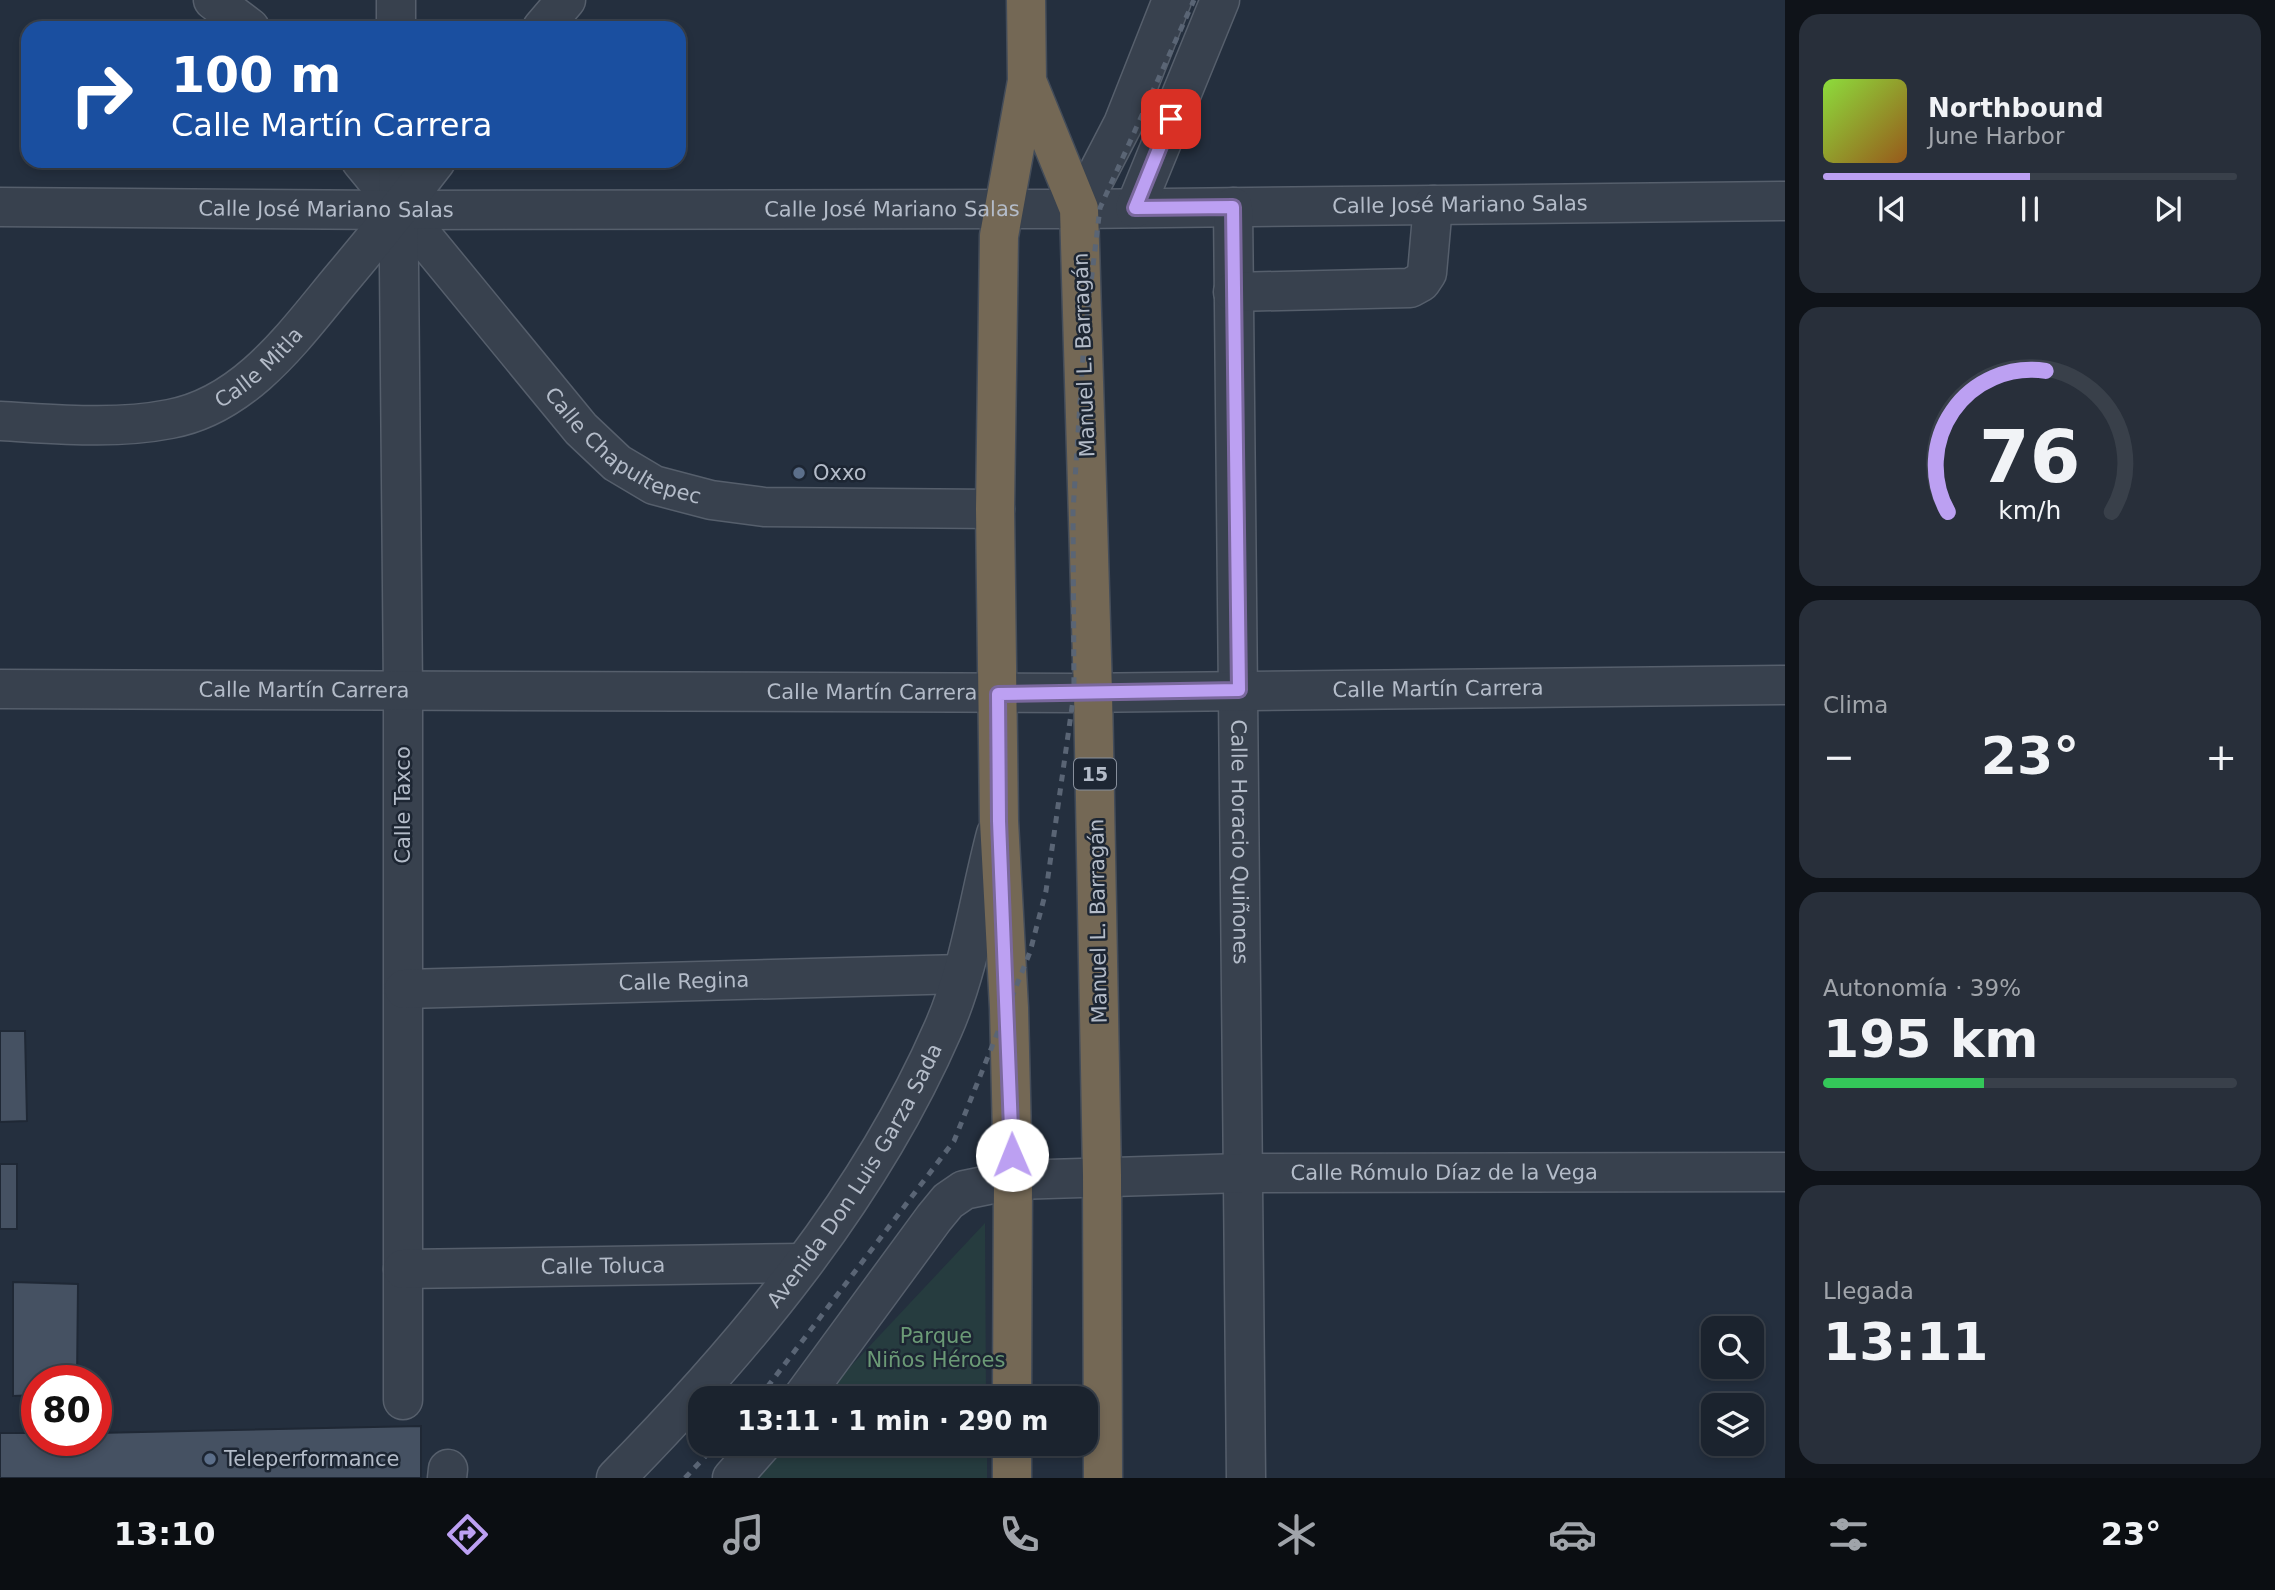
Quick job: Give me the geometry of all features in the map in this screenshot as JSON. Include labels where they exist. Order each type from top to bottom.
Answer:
[{"type":"highway","name":"Manuel L. Barragán","points":[[1012,1386],[1013,1180],[1009,1008],[999,821],[995,509],[998,289],[1002,209],[1027,81],[1026,0]]},
{"type":"highway","name":"Manuel L. Barragán","points":[[1027,81],[1079,209],[1093,693],[1102,1175],[1103,1478]]},
{"type":"highway","points":[[1012,1456],[1012,1478]]},
{"type":"street","points":[[213,0],[241,21]]},
{"type":"street","points":[[396,0],[396,21]]},
{"type":"street","points":[[548,21],[565,0]]},
{"type":"street","points":[[1079,209],[1123,124],[1172,0]]},
{"type":"street","points":[[1135,208],[1220,0]]},
{"type":"street","name":"Calle Chapultepec","points":[[366,168],[398,211],[581,429],[617,463],[654,485],[711,500],[764,507],[995,509]]},
{"type":"street","name":"Calle Taxco","points":[[398,168],[403,691],[403,1400]]},
{"type":"street","name":"Calle Mitla","points":[[0,421],[98,426],[171,419],[211,405],[250,380],[284,348],[431,168]]},
{"type":"street","name":"Calle José Mariano Salas","points":[[0,206],[398,211],[1079,209],[1785,201]]},
{"type":"street","points":[[1233,292],[1396,291],[1410,288],[1422,282],[1427,273],[1433,205]]},
{"type":"street","name":"Calle Horacio Quiñones","points":[[1233,207],[1246,1478]]},
{"type":"street","name":"Calle Martín Carrera","points":[[0,688],[998,694],[1785,685]]},
{"type":"street","name":"Avenida Don Luis Garza Sada","points":[[616,1478],[722,1365],[803,1263],[877,1155],[944,1028],[962,974],[999,821]]},
{"type":"street","name":"Calle Regina","points":[[404,989],[962,974]]},
{"type":"street","name":"Calle Rómulo Díaz de la Vega","points":[[1013,1180],[1102,1175],[1242,1173],[1785,1172]]},
{"type":"street","points":[[811,1386],[948,1201],[982,1184],[1013,1180]]},
{"type":"street","name":"Calle Toluca","points":[[403,1269],[803,1263]]},
{"type":"street","points":[[732,1478],[751,1456]]},
{"type":"green space","name":"Parque Niños Héroes","points":[[985,1223],[986,1386],[832,1386]]},
{"type":"green space","points":[[768,1456],[987,1456],[987,1478],[747,1478]]},
{"type":"building","points":[[0,1031],[25,1031],[27,1121],[0,1122]]},
{"type":"building","points":[[0,1164],[17,1164],[17,1229],[0,1229]]},
{"type":"building","points":[[13,1282],[78,1284],[77,1365],[21,1365],[21,1396],[13,1396]]},
{"type":"building","name":"Teleperformance","points":[[421,1426],[421,1478],[0,1478],[0,1433],[21,1433],[21,1456],[112,1456],[112,1433]]},
{"type":"railway","points":[[768,1386],[954,1141],[1030,952],[1046,891],[1074,693],[1073,511],[1084,341],[1100,208],[1194,0]]},
{"type":"railway","points":[[685,1478],[706,1456]]},
{"type":"place","name":"Oxxo","points":[[799,473]]},
{"type":"place","name":"Teleperformance","points":[[210,1459]]},
{"type":"route","points":[[1012,1155],[1009,1008],[999,821],[998,694],[1239,690],[1233,207],[1135,208],[1171,119]]}]
